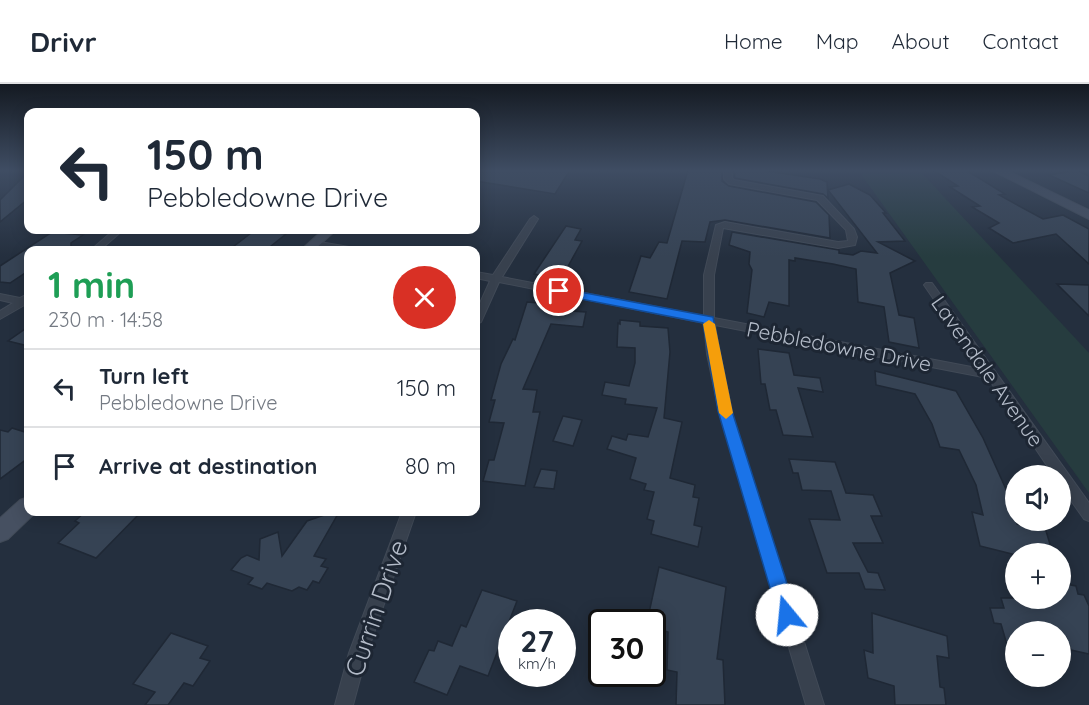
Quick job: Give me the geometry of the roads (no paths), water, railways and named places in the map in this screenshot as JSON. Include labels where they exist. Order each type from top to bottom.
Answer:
[{"type":"main road","points":[[1055,199],[1089,216]]},
{"type":"main road","points":[[313,246],[326,234]]},
{"type":"main road","points":[[0,532],[24,510]]},
{"type":"street","points":[[815,705],[725,411],[713,354],[709,320],[710,275],[719,227],[725,225],[838,245],[852,243],[853,237],[850,229],[821,199]]},
{"type":"street","points":[[480,313],[496,279],[534,219]]},
{"type":"street","points":[[100,246],[114,234]]},
{"type":"street","name":"Pebbledowne Drive","points":[[480,276],[991,375]]},
{"type":"street","name":"Lavendale Avenue","points":[[929,285],[1089,516]]},
{"type":"street","points":[[0,297],[24,300]]},
{"type":"street","points":[[0,316],[24,301]]},
{"type":"street","name":"Currin Drive","points":[[344,705],[358,653],[408,516]]}]
